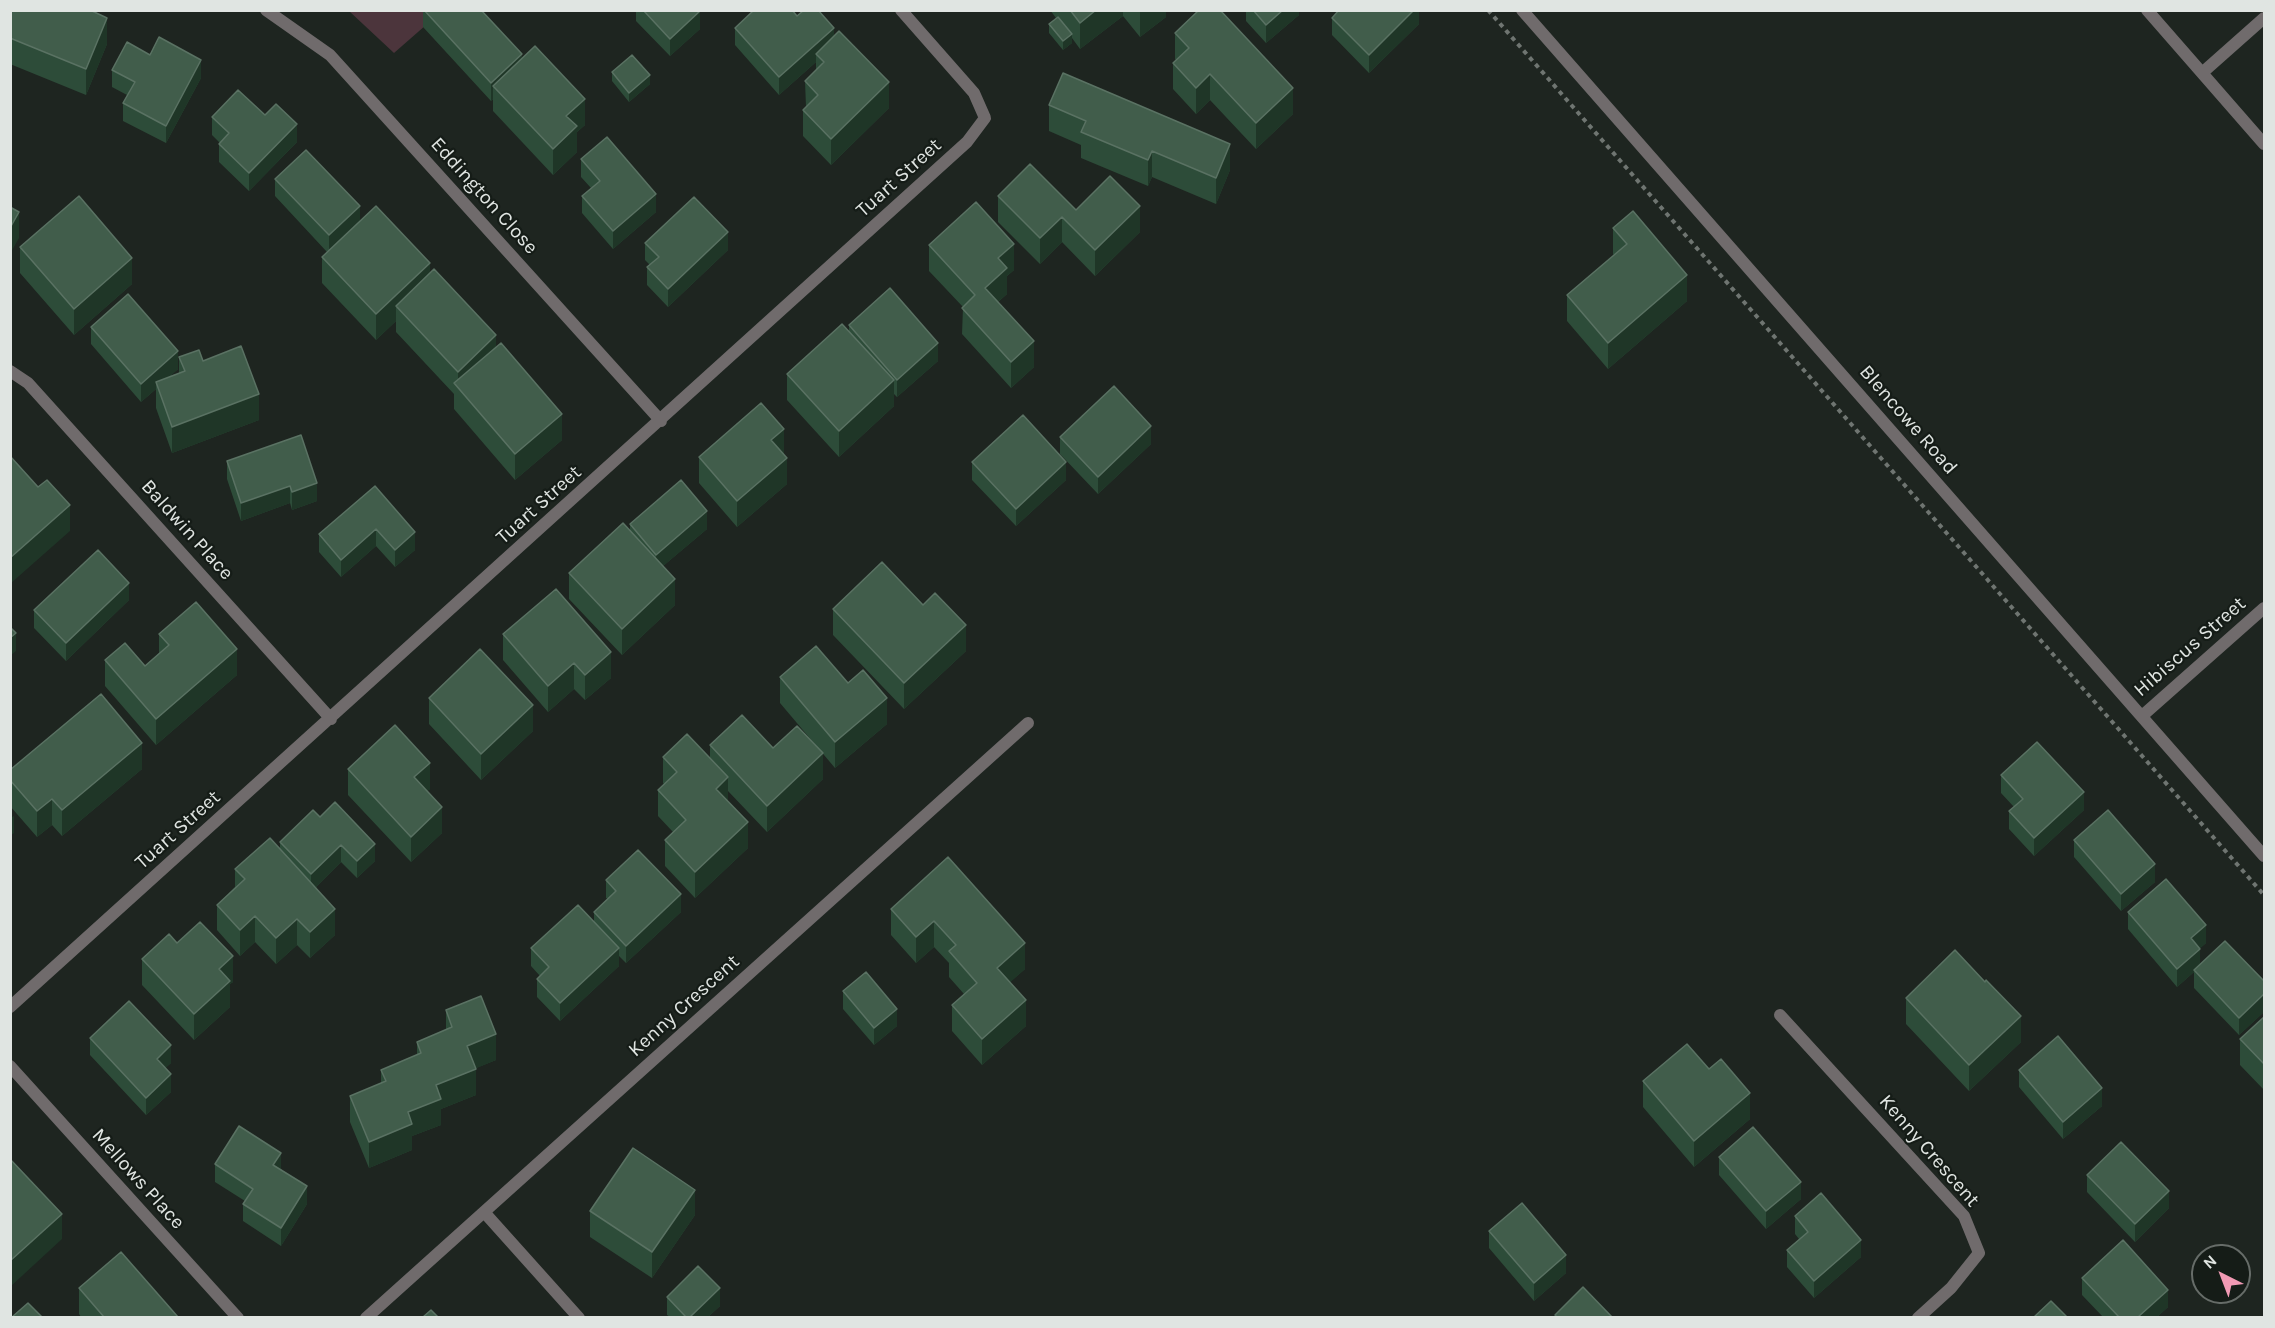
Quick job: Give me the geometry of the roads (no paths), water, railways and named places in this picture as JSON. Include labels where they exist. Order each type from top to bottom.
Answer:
[{"type":"street","name":"Eddington Close","points":[[266,10],[330,55],[660,421]]},
{"type":"street","name":"Tuart Street","points":[[10,1007],[967,142],[985,118],[974,93],[901,10]]},
{"type":"street","name":"Blencowe Road","points":[[1522,10],[2265,856]]},
{"type":"street","points":[[2147,10],[2265,144]]},
{"type":"street","points":[[2202,73],[2265,18]]},
{"type":"street","name":"Baldwin Place","points":[[10,371],[28,383],[331,719]]},
{"type":"street","name":"Hibiscus Street","points":[[2142,716],[2265,608]]},
{"type":"street","name":"Kenny Crescent","points":[[366,1317],[1028,723]]},
{"type":"street","name":"Kenny Crescent","points":[[1780,1015],[1964,1216],[1978,1252],[1951,1288],[1918,1317]]},
{"type":"street","name":"Mellows Place","points":[[10,1066],[237,1317]]},
{"type":"street","points":[[484,1212],[579,1317]]}]
